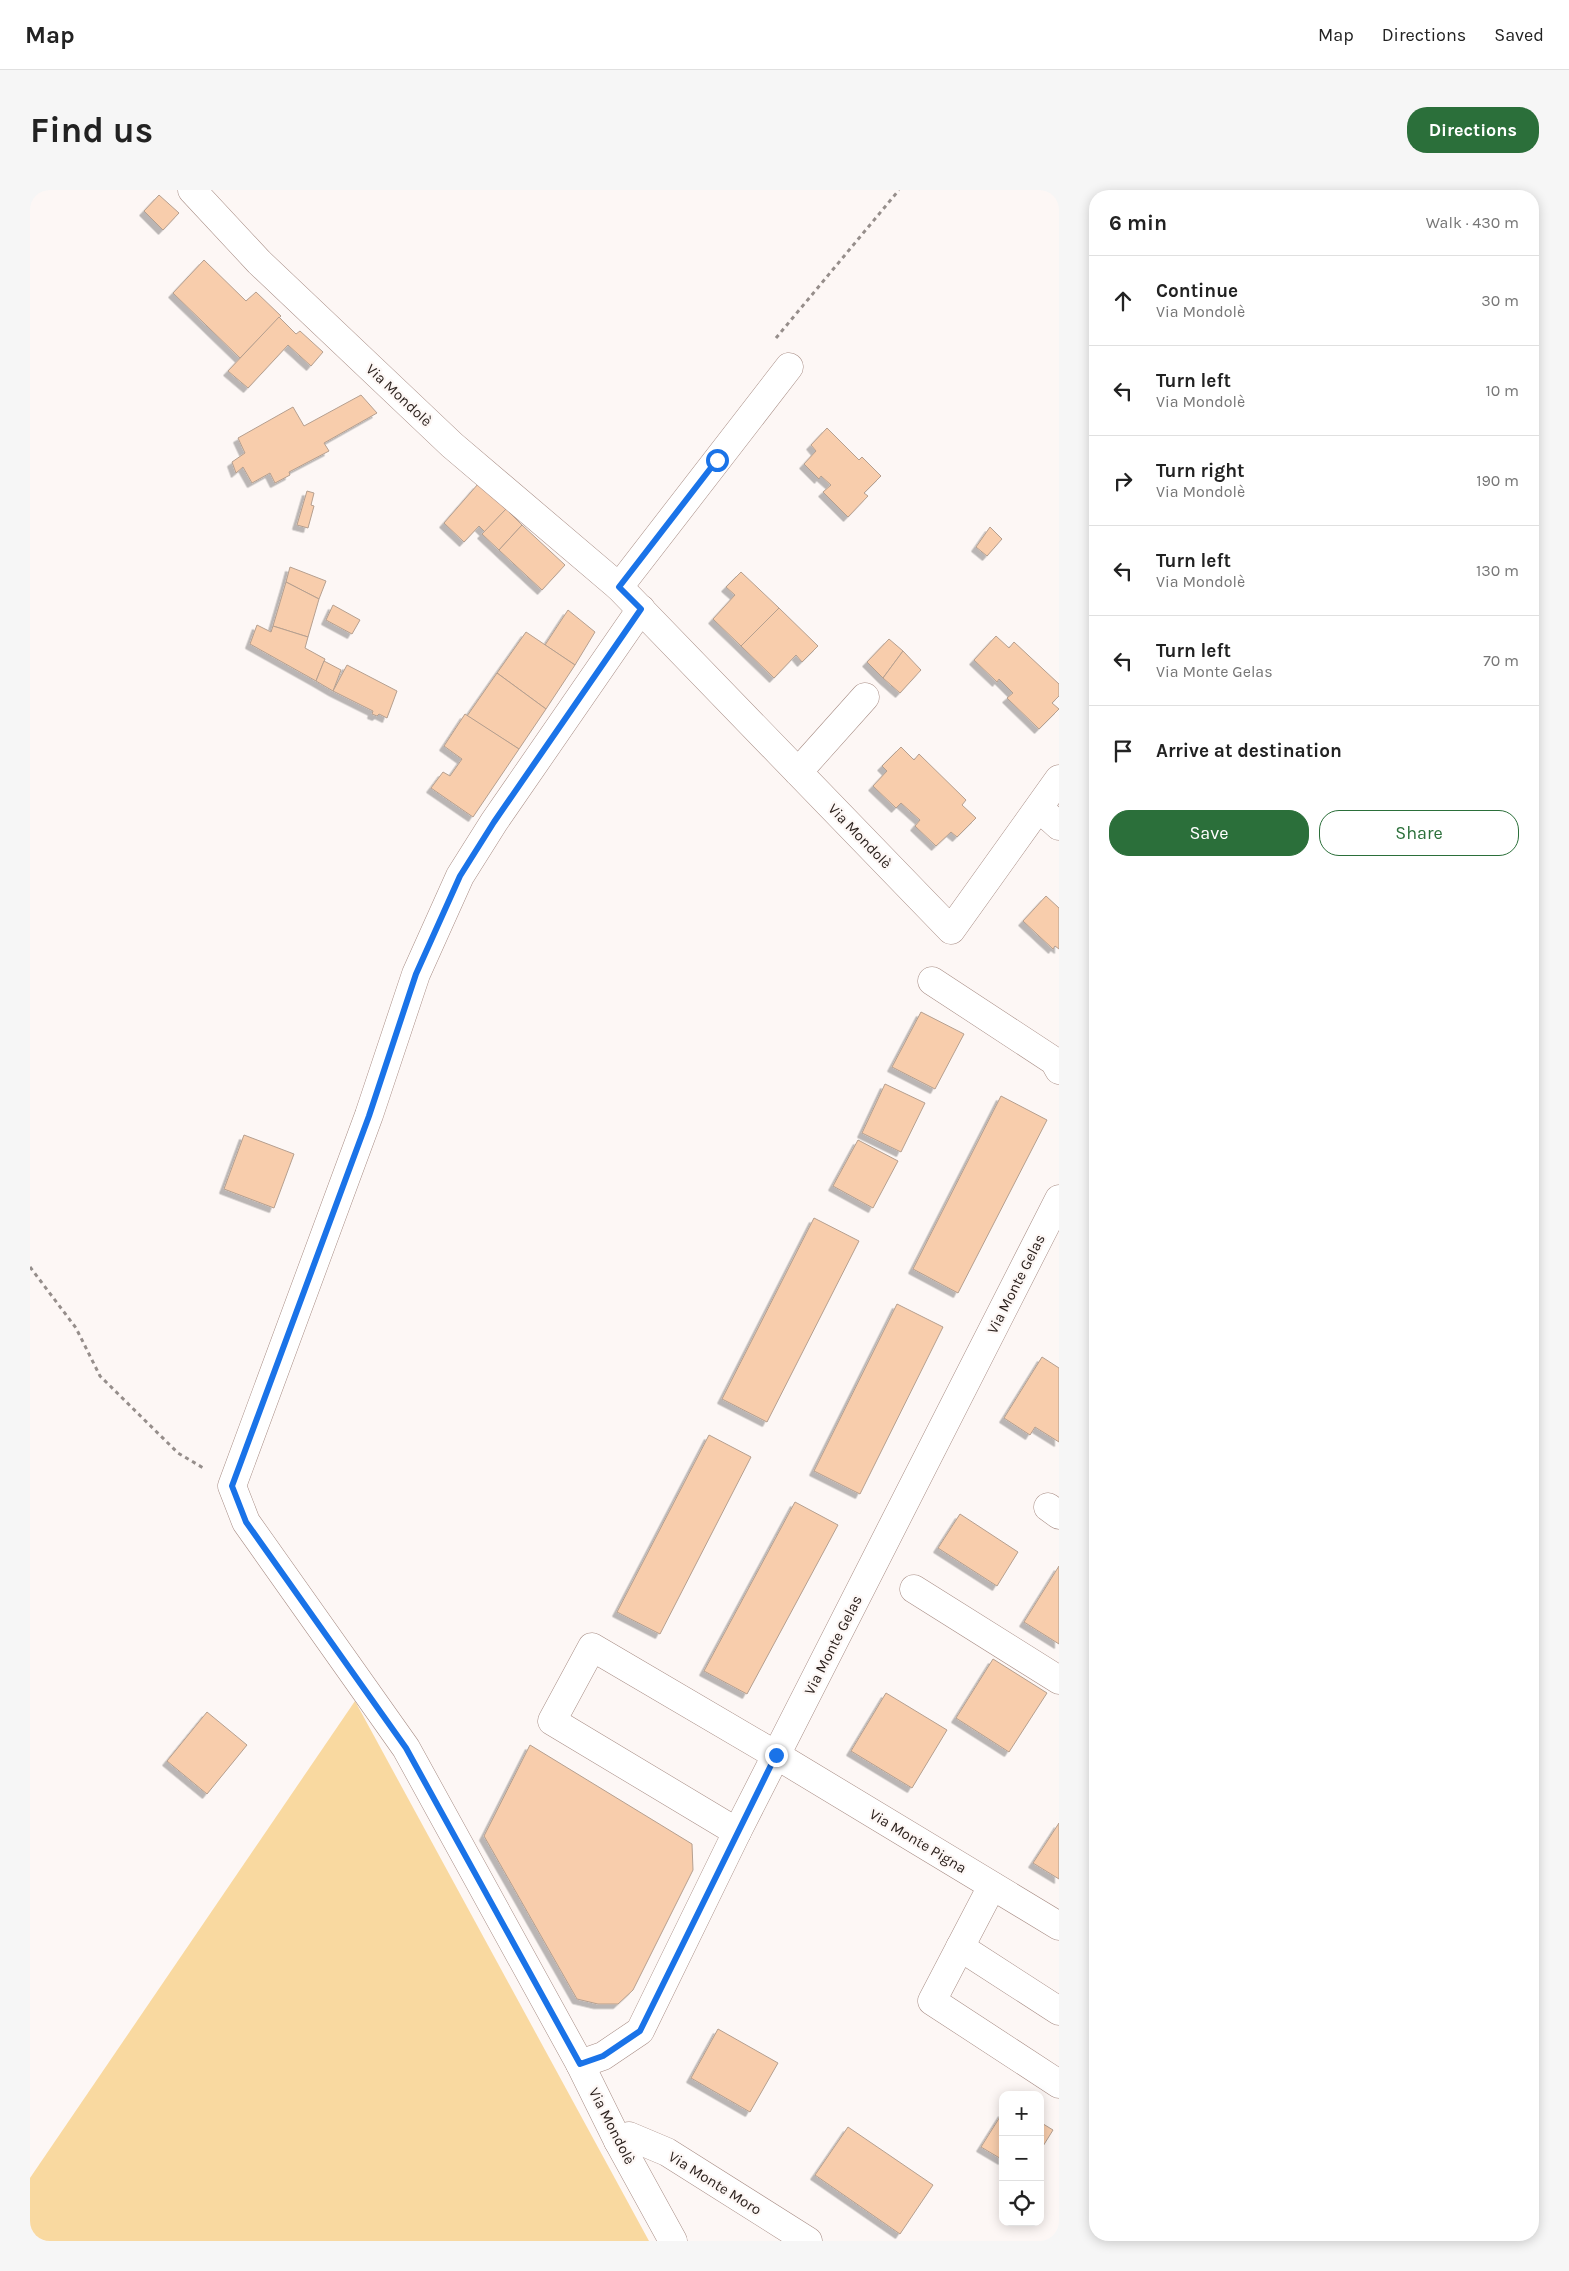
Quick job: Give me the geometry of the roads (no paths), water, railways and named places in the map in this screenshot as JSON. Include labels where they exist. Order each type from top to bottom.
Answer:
[{"type":"street","name":"Via Mondolè","points":[[192,190],[259,262],[452,445],[619,587],[950,930],[1059,779]]},
{"type":"street","points":[[619,587],[789,367]]},
{"type":"street","name":"Via Mondolè","points":[[641,609],[494,822],[460,876],[416,974],[369,1116],[232,1486],[246,1522],[406,1748],[580,2064],[618,2141],[673,2241]]},
{"type":"street","points":[[798,772],[865,697]]},
{"type":"street","points":[[1039,808],[1059,826]]},
{"type":"street","points":[[932,981],[1054,1061],[1059,1070]]},
{"type":"street","name":"Via Monte Gelas","points":[[580,2064],[603,2056],[640,2031],[776,1755],[1059,1198]]},
{"type":"street","points":[[914,1589],[1059,1680]]},
{"type":"street","name":"Via Monte Pigna","points":[[738,1832],[552,1721],[592,1647],[776,1755],[1059,1926]]},
{"type":"street","points":[[992,1886],[932,2001],[1059,2084]]},
{"type":"street","points":[[960,1947],[1059,2011]]},
{"type":"street","name":"Via Monte Moro","points":[[618,2141],[629,2136],[668,2152],[808,2241]]}]
